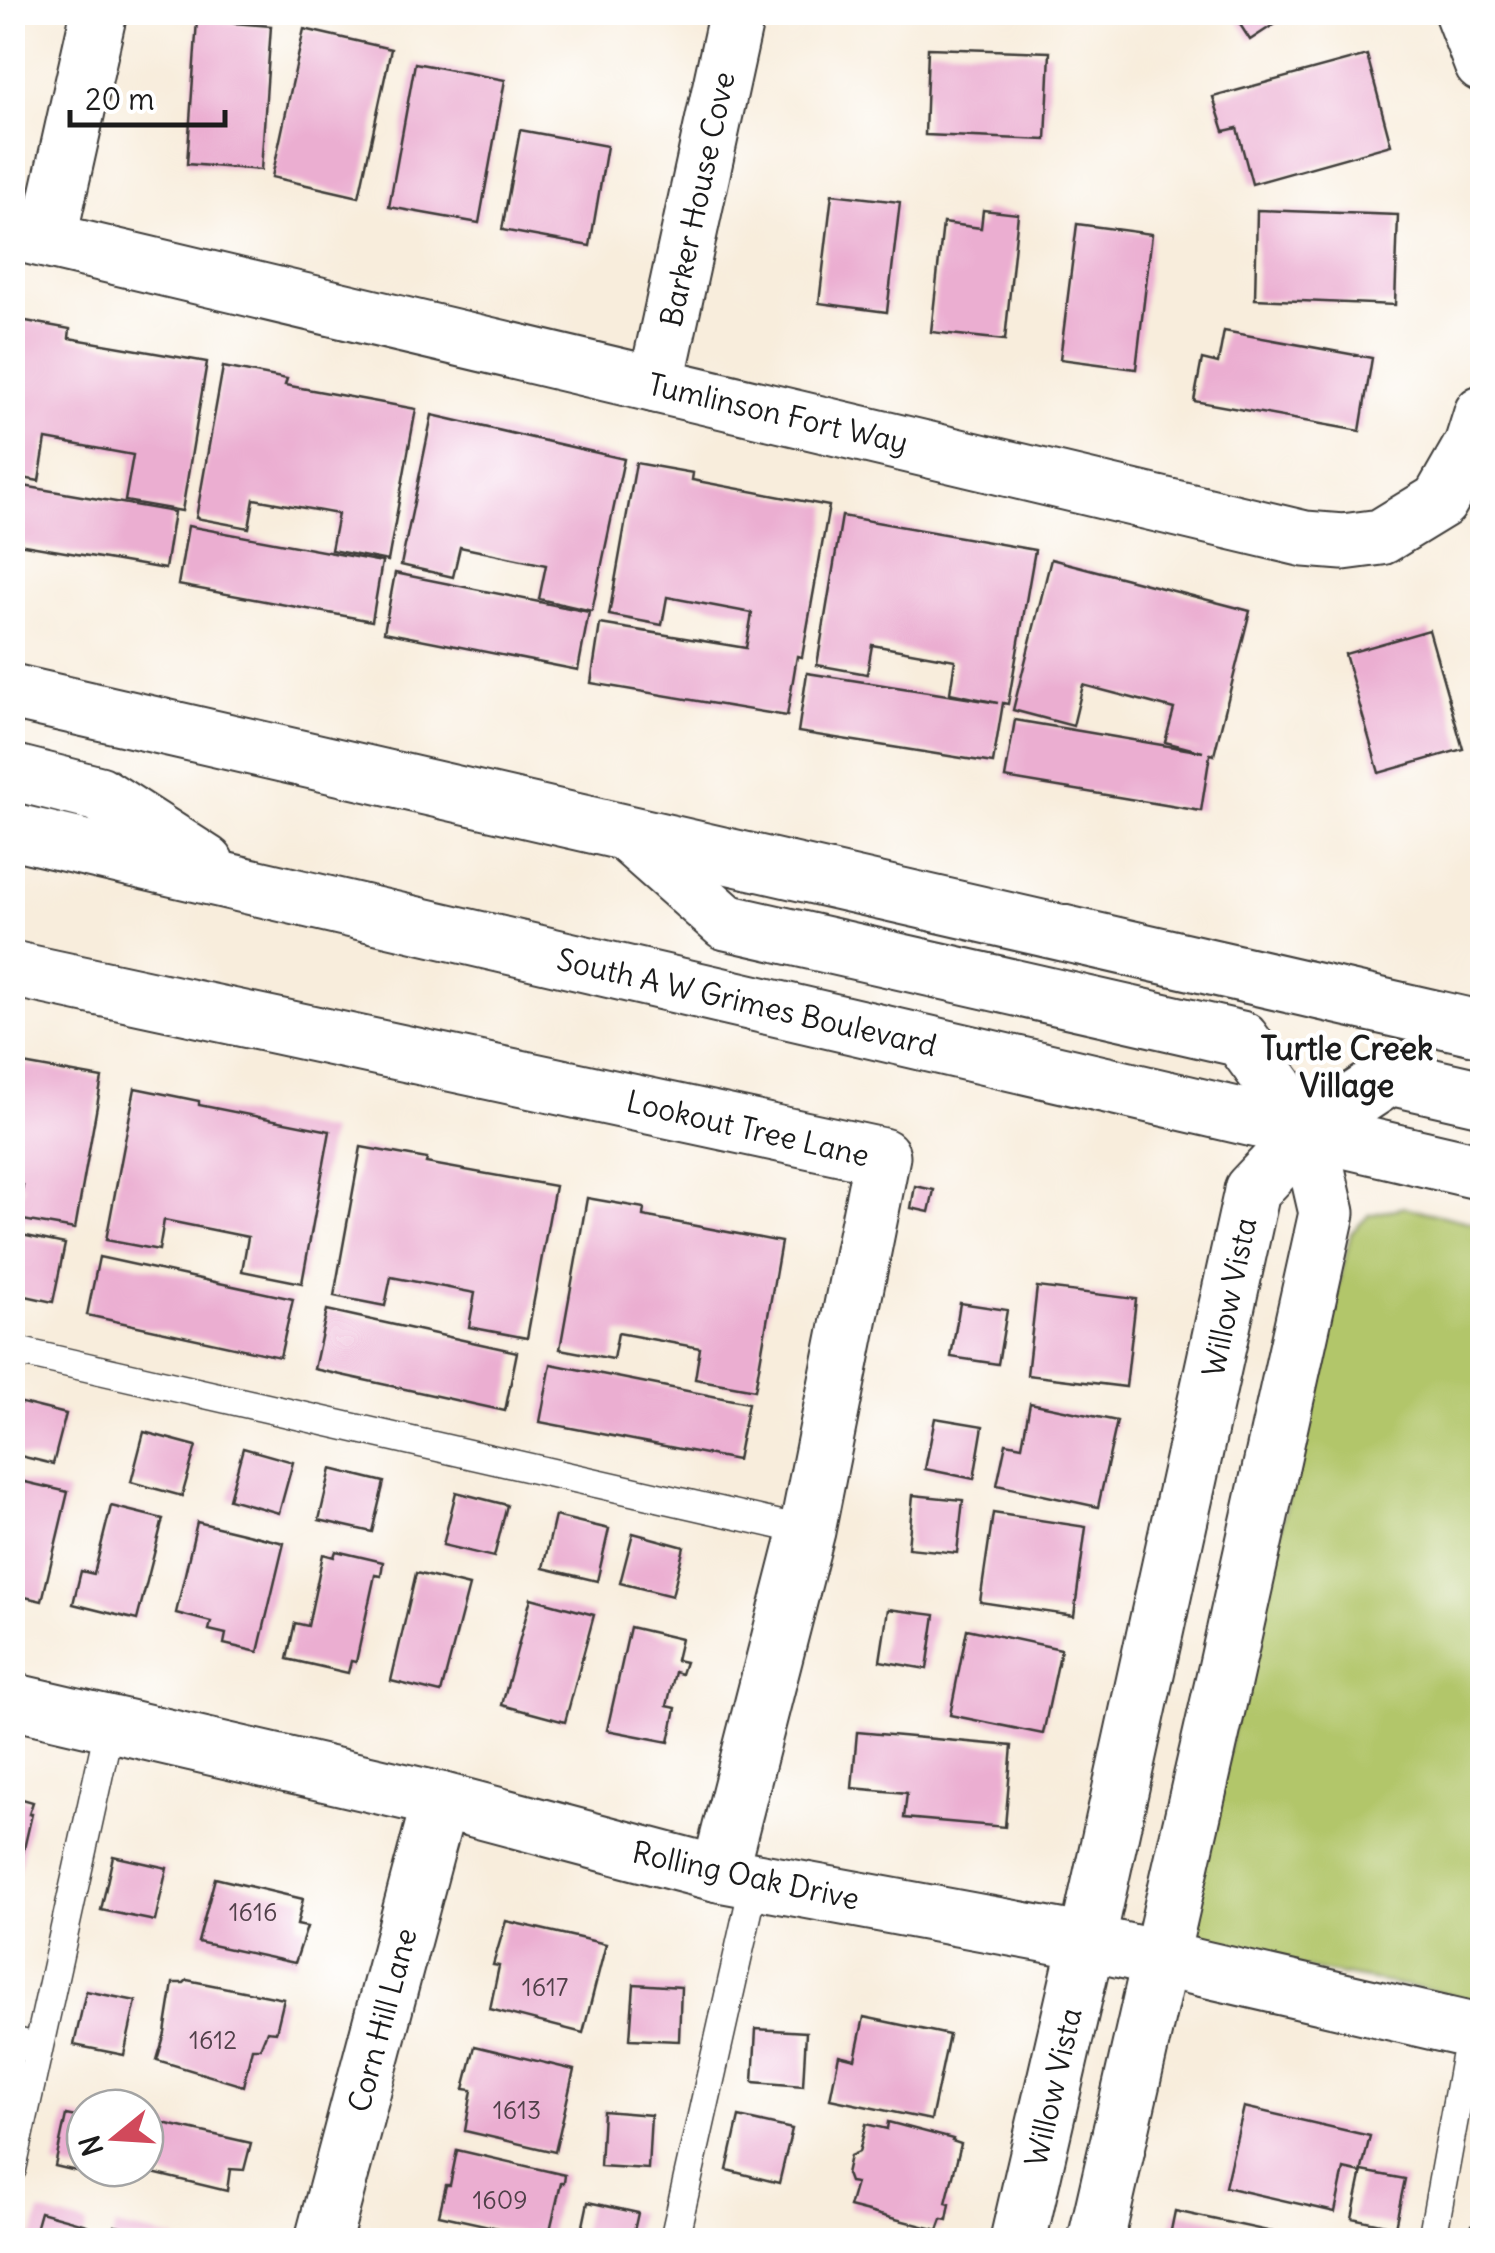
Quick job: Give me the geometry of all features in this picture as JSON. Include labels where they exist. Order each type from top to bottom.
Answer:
[{"type":"street","points":[[30,236],[99,12]]},
{"type":"street","name":"Barker House Cove","points":[[656,384],[738,12]]},
{"type":"street","points":[[1462,12],[1482,64]]},
{"type":"street","name":"Tumlinson Fort Way","points":[[30,236],[1304,539],[1342,542],[1381,538],[1440,501],[1472,445],[1482,412]]},
{"type":"street","points":[[12,692],[1482,1029]]},
{"type":"street","points":[[12,772],[99,794],[238,884]]},
{"type":"street","name":"South A W Grimes Boulevard","points":[[12,831],[1482,1172]]},
{"type":"street","points":[[625,833],[726,922],[1242,1039],[1308,1132],[1327,1213],[1096,2240]]},
{"type":"street","name":"Lookout Tree Lane","points":[[12,970],[882,1156],[737,1877]]},
{"type":"street","name":"Willow Vista","points":[[1018,2240],[1252,1190],[1308,1132],[1390,1077],[1482,1098]]},
{"type":"street","name":"Rolling Oak Drive","points":[[12,1701],[440,1800],[737,1877],[1087,1942],[1476,2032]]},
{"type":"street","name":"Corn Hill Lane","points":[[324,2240],[440,1800]]},
{"type":"lane","points":[[12,1350],[807,1531]]},
{"type":"lane","points":[[12,2170],[25,2044],[110,1722]]},
{"type":"lane","points":[[674,2240],[737,1877]]},
{"type":"lane","points":[[1432,2240],[1476,2032]]},
{"type":"green space","points":[[1404,1207],[1482,1225],[1482,2003],[1435,1991],[1202,1950],[1184,1935],[1351,1233],[1369,1215]]},
{"type":"building","points":[[1232,12],[1293,12],[1250,40]]},
{"type":"building","points":[[197,20],[271,26],[261,170],[187,164]]},
{"type":"building","points":[[304,29],[391,49],[359,197],[272,177]]},
{"type":"building","points":[[928,48],[1050,52],[1046,140],[925,135]]},
{"type":"building","points":[[1367,55],[1391,145],[1252,184],[1237,128],[1224,131],[1213,97]]},
{"type":"building","points":[[415,63],[505,80],[479,223],[389,207]]},
{"type":"building","points":[[520,130],[607,146],[590,246],[502,230]]},
{"type":"building","points":[[832,194],[900,202],[887,312],[819,303]]},
{"type":"building","points":[[983,210],[1018,214],[1005,340],[931,332],[943,223],[981,228]]},
{"type":"building","points":[[1257,210],[1398,215],[1395,305],[1255,299]]},
{"type":"building","points":[[1077,224],[1152,234],[1136,369],[1060,359]]},
{"type":"building","points":[[15,319],[70,329],[69,338],[207,362],[182,511],[125,501],[133,455],[46,439],[39,481],[12,476]]},
{"type":"building","points":[[1224,331],[1372,358],[1360,431],[1194,401],[1202,359],[1218,363]]},
{"type":"building","points":[[223,367],[287,379],[285,385],[416,409],[388,561],[331,550],[338,514],[254,499],[249,528],[196,518]]},
{"type":"building","points":[[432,415],[624,459],[592,611],[539,599],[546,565],[460,547],[453,577],[401,565]]},
{"type":"building","points":[[636,463],[693,473],[692,480],[829,506],[802,657],[797,656],[787,716],[591,683],[600,624],[746,648],[752,613],[667,597],[662,625],[609,615]]},
{"type":"building","points":[[12,484],[174,512],[165,569],[12,543]]},
{"type":"building","points":[[842,516],[1035,550],[1008,704],[1003,703],[993,763],[798,732],[807,673],[998,703],[950,693],[955,660],[872,645],[867,674],[817,665]]},
{"type":"building","points":[[188,526],[382,562],[372,621],[178,585]]},
{"type":"building","points":[[1051,559],[1250,611],[1214,755],[1210,754],[1201,811],[1005,778],[1015,720],[1203,752],[1165,742],[1174,709],[1083,685],[1073,726],[1013,710]]},
{"type":"building","points":[[395,573],[589,612],[578,670],[384,632]]},
{"type":"building","points":[[1429,630],[1463,749],[1379,773],[1345,654]]},
{"type":"building","points":[[12,1062],[102,1078],[75,1229],[17,1219],[23,1185],[12,1183]]},
{"type":"building","points":[[135,1088],[330,1131],[302,1283],[242,1271],[248,1237],[164,1220],[159,1250],[106,1240]]},
{"type":"building","points":[[361,1147],[555,1186],[527,1338],[469,1327],[475,1293],[391,1277],[385,1306],[334,1296]]},
{"type":"building","points":[[915,1186],[934,1190],[929,1212],[911,1208]]},
{"type":"building","points":[[587,1198],[644,1208],[643,1216],[781,1242],[755,1390],[695,1379],[700,1348],[618,1333],[613,1359],[560,1349]]},
{"type":"building","points":[[12,1233],[65,1244],[53,1302],[12,1293]]},
{"type":"building","points":[[99,1257],[293,1299],[280,1357],[87,1315]]},
{"type":"building","points":[[1037,1287],[1136,1299],[1126,1387],[1027,1375]]},
{"type":"building","points":[[960,1303],[1007,1310],[998,1364],[951,1357]]},
{"type":"building","points":[[327,1310],[517,1352],[505,1411],[314,1369]]},
{"type":"building","points":[[551,1364],[748,1403],[737,1460],[540,1422]]},
{"type":"building","points":[[14,1401],[66,1414],[53,1464],[12,1454]]},
{"type":"building","points":[[1030,1403],[1117,1421],[1098,1507],[997,1485],[1006,1443],[1022,1446]]},
{"type":"building","points":[[935,1418],[983,1426],[974,1479],[925,1469]]},
{"type":"building","points":[[144,1432],[196,1446],[182,1496],[131,1482]]},
{"type":"building","points":[[243,1448],[293,1462],[279,1513],[229,1499]]},
{"type":"building","points":[[331,1469],[384,1482],[372,1532],[319,1520]]},
{"type":"building","points":[[12,1479],[68,1492],[42,1601],[12,1594]]},
{"type":"building","points":[[456,1492],[507,1505],[494,1557],[443,1545]]},
{"type":"building","points":[[913,1495],[963,1500],[957,1553],[908,1548]]},
{"type":"building","points":[[111,1506],[163,1519],[137,1620],[73,1604],[81,1571],[94,1574]]},
{"type":"building","points":[[993,1513],[1086,1527],[1074,1616],[980,1602]]},
{"type":"building","points":[[555,1516],[609,1529],[597,1581],[543,1568]]},
{"type":"building","points":[[197,1522],[284,1543],[258,1652],[224,1644],[226,1634],[209,1630],[211,1622],[176,1613]]},
{"type":"building","points":[[633,1533],[684,1547],[672,1596],[620,1583]]},
{"type":"building","points":[[336,1551],[383,1562],[381,1576],[375,1575],[356,1662],[351,1661],[348,1673],[287,1659],[295,1623],[308,1626],[323,1554],[334,1557]]},
{"type":"building","points":[[416,1573],[469,1586],[441,1693],[391,1681]]},
{"type":"building","points":[[531,1598],[594,1615],[565,1722],[502,1705]]},
{"type":"building","points":[[888,1609],[935,1615],[927,1669],[880,1661]]},
{"type":"building","points":[[630,1627],[681,1639],[676,1660],[685,1662],[681,1674],[675,1672],[667,1706],[676,1708],[669,1742],[607,1730]]},
{"type":"building","points":[[967,1629],[1061,1649],[1043,1734],[950,1715]]},
{"type":"building","points":[[857,1732],[1012,1746],[1005,1827],[904,1818],[907,1793],[852,1788]]},
{"type":"building","points":[[12,1796],[33,1802],[14,1892]]},
{"type":"building","points":[[113,1856],[167,1868],[155,1921],[101,1910]]},
{"type":"building","points":[[215,1878],[303,1899],[297,1925],[307,1927],[295,1963],[198,1942]]},
{"type":"building","points":[[506,1921],[606,1944],[583,2033],[490,2009],[499,1966],[493,1965]]},
{"type":"building","points":[[187,1980],[284,1999],[276,2032],[267,2031],[260,2048],[252,2048],[243,2086],[157,2060],[173,1983]]},
{"type":"building","points":[[634,1984],[681,1987],[679,2041],[630,2039]]},
{"type":"building","points":[[86,1991],[136,2001],[124,2055],[74,2045]]},
{"type":"building","points":[[864,2017],[949,2035],[931,2120],[830,2099],[839,2055],[855,2059]]},
{"type":"building","points":[[756,2029],[806,2032],[803,2086],[753,2082]]},
{"type":"building","points":[[475,2046],[574,2070],[555,2152],[465,2131],[472,2090],[464,2089]]},
{"type":"building","points":[[1244,2107],[1370,2136],[1361,2173],[1344,2169],[1335,2212],[1225,2187]]},
{"type":"building","points":[[603,2111],[651,2115],[648,2169],[600,2166]]},
{"type":"building","points":[[739,2117],[792,2129],[779,2183],[727,2170]]},
{"type":"building","points":[[65,2120],[65,2168],[55,2166]]},
{"type":"building","points":[[888,2122],[961,2144],[946,2203],[950,2204],[947,2220],[942,2219],[938,2230],[849,2207],[856,2183],[849,2182],[846,2174],[850,2156],[859,2152],[866,2124],[887,2129]]},
{"type":"building","points":[[165,2124],[251,2143],[244,2170],[230,2169],[227,2191],[165,2176]]},
{"type":"building","points":[[457,2150],[565,2175],[548,2239],[439,2215]]},
{"type":"building","points":[[1362,2171],[1405,2179],[1395,2227],[1352,2218]]},
{"type":"building","points":[[588,2202],[638,2213],[632,2240],[580,2240]]},
{"type":"building","points":[[1175,2211],[1296,2237],[1169,2240]]},
{"type":"building","points":[[40,2212],[87,2225],[83,2240],[32,2240]]},
{"type":"building","points":[[1472,2225],[1482,2227],[1482,2240],[1469,2240]]},
{"type":"building","points":[[115,2226],[177,2239],[177,2240],[112,2240]]},
{"type":"district","name":"Turtle Creek Village","points":[[1347,1066]]}]
